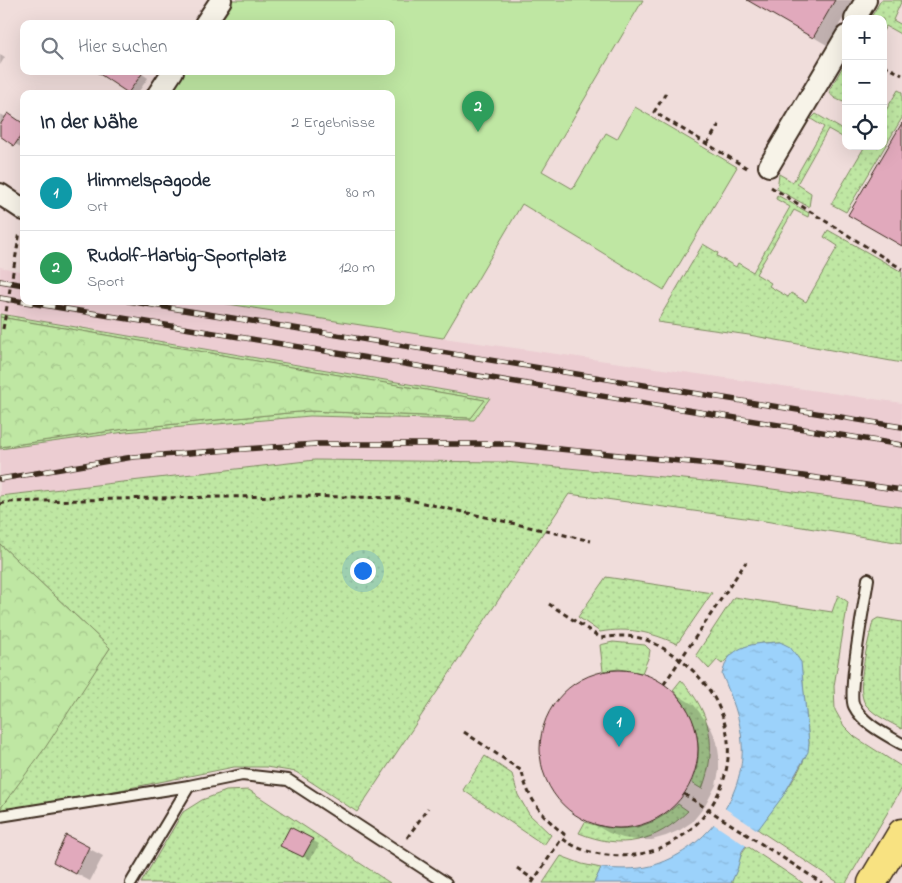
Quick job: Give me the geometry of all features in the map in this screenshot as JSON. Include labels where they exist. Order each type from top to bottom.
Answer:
[{"type":"main road","points":[[872,883],[902,833]]},
{"type":"street","points":[[208,20],[221,0]]},
{"type":"street","points":[[857,15],[866,0]]},
{"type":"street","points":[[769,166],[842,43]]},
{"type":"street","points":[[161,90],[170,75]]},
{"type":"street","points":[[0,194],[20,218]]},
{"type":"lane","points":[[868,579],[852,683],[853,705],[868,723],[902,744]]},
{"type":"lane","points":[[0,816],[190,786],[242,775],[288,780],[446,883]]},
{"type":"lane","points":[[131,883],[190,786]]},
{"type":"path","points":[[887,67],[902,75]]},
{"type":"path","points":[[707,144],[720,124]]},
{"type":"path","points":[[3,329],[20,231]]},
{"type":"path","points":[[0,504],[8,502],[155,498],[293,496],[401,498],[591,541]]},
{"type":"path","points":[[664,684],[746,562]]},
{"type":"path","points":[[549,604],[601,638],[634,636],[653,642],[680,659],[704,683],[715,699],[723,716],[728,752],[726,772],[709,810],[701,821],[688,833],[670,845],[648,853],[627,856],[605,855],[583,849],[562,838]]},
{"type":"path","points":[[464,732],[522,771],[523,780],[534,802],[553,825],[564,834],[533,881],[518,868]]},
{"type":"path","points":[[684,794],[822,883]]},
{"type":"path","points":[[398,851],[428,808]]},
{"type":"shaded area","points":[[0,267],[20,271],[20,305],[234,305],[443,338],[902,403],[902,507],[736,484],[505,462],[315,460],[0,496],[0,449],[125,432],[310,416],[474,420],[490,398],[0,314]]},
{"type":"green space","points":[[224,0],[643,0],[542,171],[573,189],[606,133],[617,139],[635,107],[737,167],[664,290],[522,204],[443,338],[234,305],[395,305],[395,90],[163,90],[172,75],[395,75],[395,20],[211,20]]},
{"type":"green space","points":[[881,0],[902,0],[893,20],[902,25],[902,35],[887,27],[887,15],[872,15]]},
{"type":"green space","points":[[842,68],[842,102],[831,95],[830,89]]},
{"type":"green space","points":[[898,90],[902,92],[902,118],[887,143],[887,108]]},
{"type":"green space","points":[[816,114],[842,129],[842,137],[828,129],[797,184],[811,193],[809,207],[777,189],[779,174],[793,182],[824,127],[811,119]]},
{"type":"green space","points":[[863,150],[883,150],[846,212],[831,204]]},
{"type":"green space","points":[[777,195],[809,213],[808,217],[794,210],[756,274],[771,283],[769,286],[788,297],[791,293],[806,302],[838,246],[824,237],[828,230],[902,272],[902,363],[749,335],[657,322],[703,244],[718,253],[717,256],[736,267],[738,263],[753,272],[790,207],[776,199]]},
{"type":"green space","points":[[0,314],[490,398],[474,420],[310,416],[125,432],[0,449],[0,447],[125,429],[309,411],[471,418],[484,400],[0,317]]},
{"type":"green space","points":[[0,317],[485,400],[471,418],[309,411],[125,429],[0,447]]},
{"type":"green space","points":[[315,460],[505,462],[736,484],[902,507],[902,543],[752,519],[569,494],[357,812],[296,772],[266,767],[234,767],[0,814],[0,809],[110,648],[0,544],[0,496]]},
{"type":"green space","points":[[0,544],[110,648],[45,748],[0,809]]},
{"type":"green space","points":[[606,577],[712,593],[677,644],[658,636],[630,630],[600,632],[578,617]]},
{"type":"green space","points":[[838,595],[848,602],[834,686],[835,710],[844,726],[855,737],[902,767],[902,788],[846,883],[839,883],[757,829],[780,800],[795,776],[807,753],[809,743],[802,676],[780,642],[744,647],[732,654],[722,664],[717,660],[709,669],[696,655],[734,597],[832,612]]},
{"type":"green space","points":[[878,618],[902,622],[902,729],[874,712],[866,705],[863,698],[861,688],[866,652],[873,621]]},
{"type":"green space","points":[[613,642],[645,645],[650,650],[642,673],[619,669],[603,671],[600,645]]},
{"type":"green space","points":[[681,680],[699,705],[709,731],[710,759],[702,789],[692,783],[698,758],[698,746],[693,722],[688,711],[673,690]]},
{"type":"green space","points":[[485,756],[512,774],[518,795],[529,814],[551,835],[544,845],[463,790]]},
{"type":"green space","points":[[249,790],[390,883],[141,883],[183,812],[202,800],[226,791]]},
{"type":"green space","points":[[678,804],[688,811],[676,822],[650,837],[623,842],[594,838],[579,833],[585,822],[611,828],[634,827],[646,824],[667,813]]},
{"type":"green space","points":[[747,846],[803,883],[731,883],[744,849]]},
{"type":"green space","points":[[561,856],[582,864],[601,868],[594,883],[543,883]]},
{"type":"water","points":[[780,642],[790,647],[801,662],[809,743],[808,752],[783,796],[742,851],[731,883],[594,883],[601,868],[639,868],[670,859],[688,849],[718,820],[729,802],[737,783],[741,764],[742,743],[740,725],[722,674],[727,661],[738,650],[759,644]]},
{"type":"pier","points":[[723,807],[759,831],[748,847],[712,823]]},
{"type":"building","points":[[747,0],[835,0],[813,38]]},
{"type":"building","points":[[101,75],[141,75],[130,90],[124,90]]},
{"type":"building","points":[[8,113],[20,121],[20,137],[14,146],[0,136],[0,125]]},
{"type":"building","points":[[902,123],[902,246],[848,215]]},
{"type":"building","points":[[627,670],[642,673],[656,679],[675,693],[685,705],[695,726],[698,749],[695,772],[685,793],[675,805],[663,815],[642,825],[627,828],[611,828],[596,825],[575,815],[553,793],[541,764],[540,741],[543,726],[553,705],[575,683],[604,671]]},
{"type":"building","points":[[290,827],[313,839],[303,857],[280,846]]},
{"type":"building","points":[[66,835],[89,847],[76,874],[53,862]]},
{"type":"railway","points":[[0,281],[20,284]]},
{"type":"railway","points":[[0,298],[20,301]]},
{"type":"railway","points":[[43,305],[902,445]]},
{"type":"railway","points":[[153,305],[902,427]]},
{"type":"railway","points":[[0,479],[133,457],[316,444],[509,444],[740,467],[902,490]]},
{"type":"place","name":"Rudolf-Harbig-Sportplatz","points":[[478,132]]},
{"type":"place","name":"Himmelspagode","points":[[619,747]]}]
